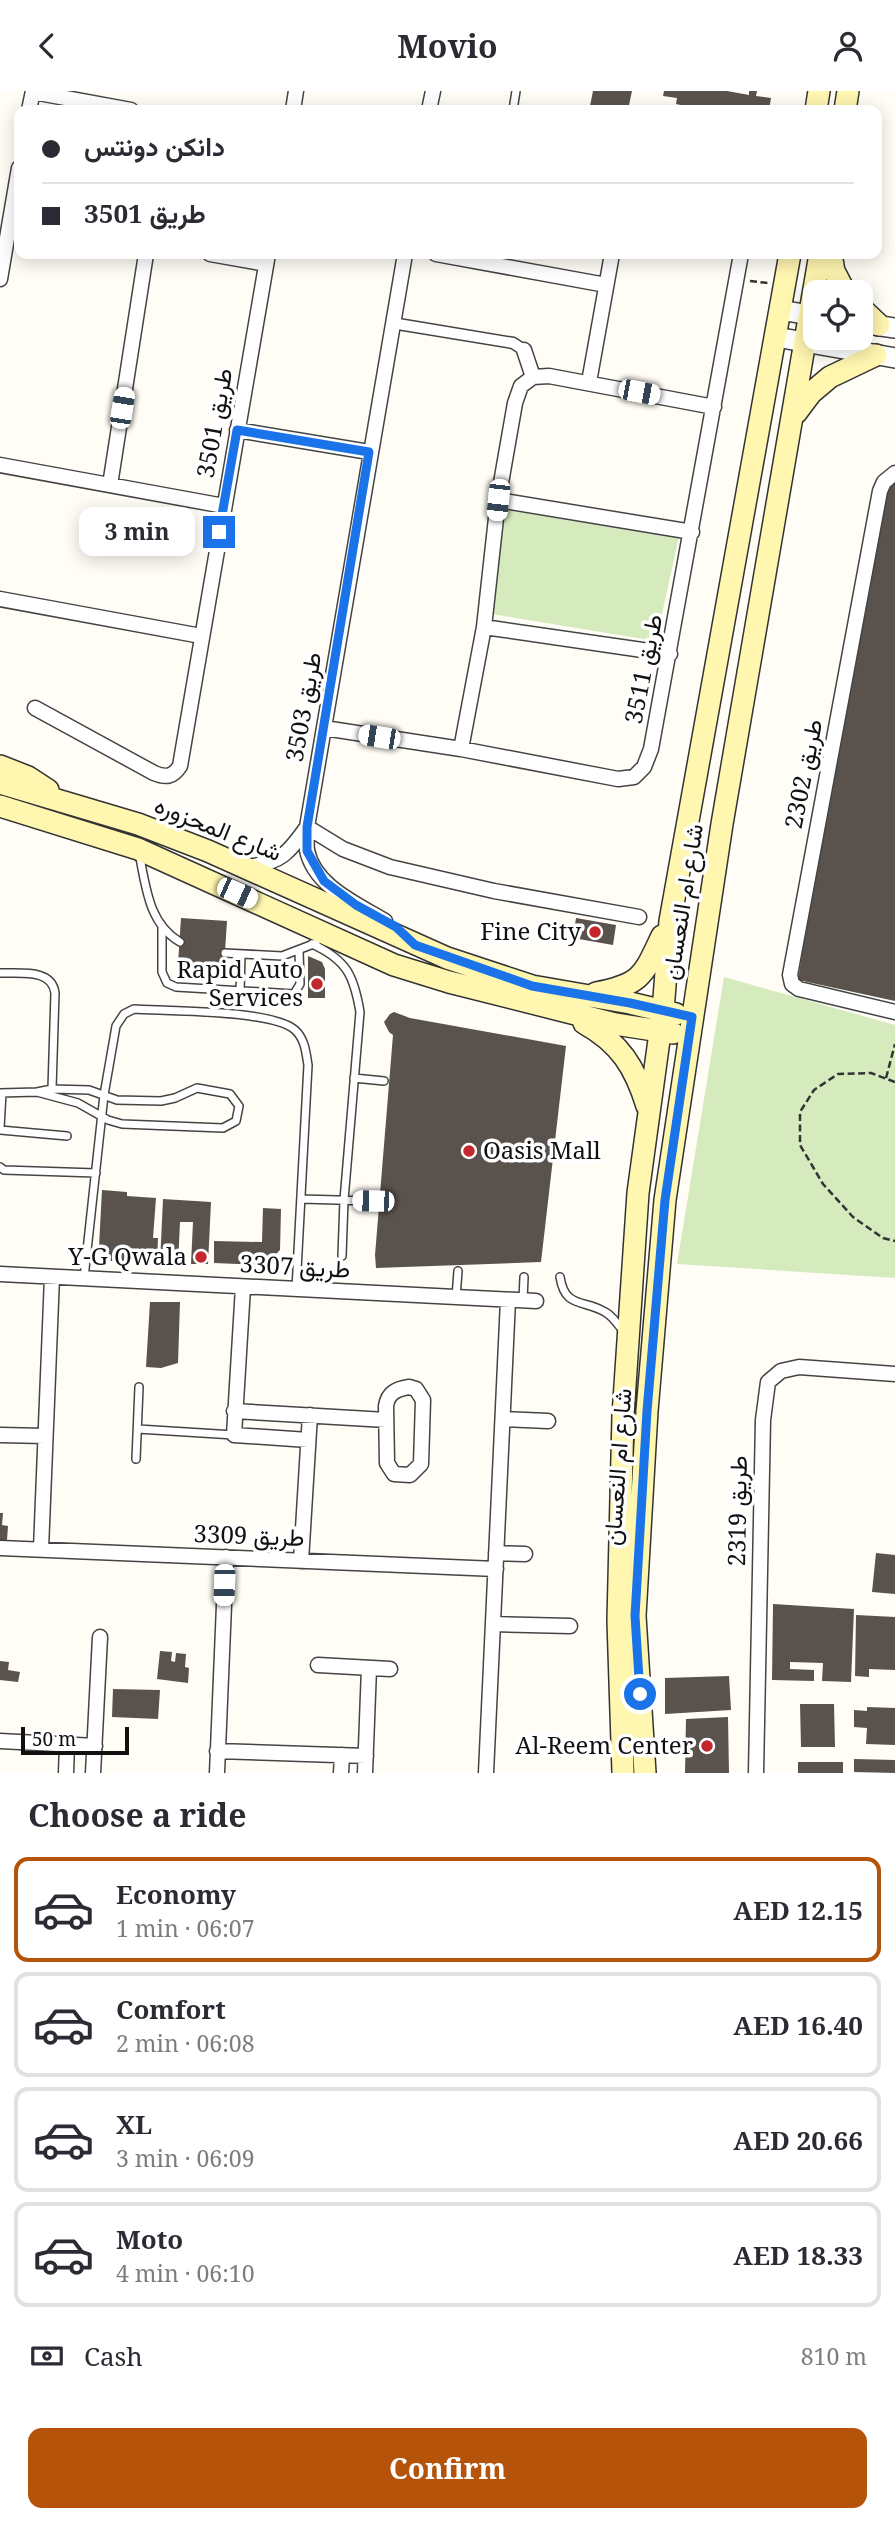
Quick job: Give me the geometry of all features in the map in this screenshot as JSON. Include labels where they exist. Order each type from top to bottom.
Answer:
[{"type":"main road","name":"شارع ام النعسان","points":[[623,1773],[618,1621],[623,1415],[638,1193],[661,1021],[670,921],[789,259]]},
{"type":"main road","name":"شارع ام النعسان","points":[[817,280],[819,259]]},
{"type":"main road","points":[[832,259],[839,280]]},
{"type":"main road","name":"شارع ام النعسان","points":[[645,1773],[635,1616],[647,1411],[665,1200],[722,824],[805,350]]},
{"type":"main road","points":[[792,418],[820,384],[830,377],[886,357]]},
{"type":"main road","points":[[0,766],[42,785],[59,801]]},
{"type":"main road","name":"شارع المحزوره","points":[[0,783],[138,824],[247,868],[415,945],[532,986],[584,995],[661,1021],[690,1026]]},
{"type":"main road","name":"شارع المحزوره","points":[[2,807],[138,849],[320,940],[394,965],[615,1024],[661,1021]]},
{"type":"main road","points":[[584,995],[617,989],[641,975],[653,960],[670,921]]},
{"type":"main road","points":[[557,1009],[608,1038],[625,1056],[636,1076],[648,1111]]},
{"type":"street","points":[[33,91],[105,105]]},
{"type":"street","points":[[0,279],[14,224]]},
{"type":"street","points":[[110,485],[145,259]]},
{"type":"street","name":"طريق 3501","points":[[35,708],[154,773],[167,776],[180,766],[267,259]]},
{"type":"street","name":"طريق 3503","points":[[307,827],[404,259]]},
{"type":"street","points":[[463,259],[606,285]]},
{"type":"street","points":[[589,382],[610,259]]},
{"type":"street","name":"طريق 3511","points":[[324,728],[461,749],[618,779],[634,777],[645,767],[670,654],[740,259]]},
{"type":"street","points":[[780,310],[803,314]]},
{"type":"street","points":[[393,323],[513,343],[524,350],[533,377]]},
{"type":"street","points":[[776,337],[803,342]]},
{"type":"street","points":[[849,350],[886,357]]},
{"type":"street","points":[[461,749],[484,627],[498,500],[515,403],[521,386],[533,377],[549,376],[714,407]]},
{"type":"street","points":[[237,430],[369,452]]},
{"type":"street","points":[[0,465],[224,506]]},
{"type":"street","name":"طريق 2302","points":[[895,473],[884,482],[880,491],[790,975],[792,984],[799,989],[895,1012]]},
{"type":"street","points":[[498,500],[692,531]]},
{"type":"street","points":[[0,599],[201,636]]},
{"type":"street","points":[[484,627],[670,654]]},
{"type":"street","points":[[307,827],[343,849],[390,867],[439,880],[639,917]]},
{"type":"street","points":[[247,868],[278,860],[290,851],[307,827]]},
{"type":"street","points":[[307,827],[307,851],[324,881],[340,894],[396,927],[415,945]]},
{"type":"street","points":[[315,868],[315,859],[321,850],[331,847],[343,849]]},
{"type":"street","name":"طريق 3307","points":[[0,1274],[523,1300]]},
{"type":"street","points":[[41,1549],[52,1277]]},
{"type":"street","points":[[243,1287],[234,1435],[308,1440]]},
{"type":"street","points":[[486,1773],[503,1419],[523,1300]]},
{"type":"street","name":"طريق 2319","points":[[756,1773],[763,1420],[768,1382],[781,1371],[799,1367],[895,1374]]},
{"type":"street","points":[[409,1387],[421,1394],[421,1464],[410,1475],[394,1474],[389,1469],[386,1420],[387,1398],[392,1392],[409,1387]]},
{"type":"street","points":[[234,1411],[386,1420]]},
{"type":"street","points":[[301,1560],[310,1415]]},
{"type":"street","points":[[503,1419],[548,1421]]},
{"type":"street","points":[[0,1434],[45,1436]]},
{"type":"street","name":"طريق 3309","points":[[0,1548],[496,1569]]},
{"type":"street","points":[[496,1553],[525,1554]]},
{"type":"street","points":[[217,1773],[226,1557]]},
{"type":"street","points":[[493,1624],[570,1626]]},
{"type":"street","points":[[93,1773],[100,1637]]},
{"type":"street","points":[[318,1665],[390,1669]]},
{"type":"street","points":[[365,1773],[369,1668]]},
{"type":"street","points":[[0,1741],[95,1746]]},
{"type":"street","points":[[66,1773],[67,1744]]},
{"type":"street","points":[[217,1751],[366,1756]]},
{"type":"street","points":[[341,1773],[342,1755]]},
{"type":"lane","points":[[138,849],[148,899],[162,926],[180,942]]},
{"type":"lane","points":[[162,926],[162,972],[167,982],[176,986],[294,994],[300,984],[299,950]]},
{"type":"lane","points":[[225,953],[282,956],[320,940],[346,968],[356,989],[360,1012],[344,1200],[342,1256]]},
{"type":"lane","points":[[240,992],[241,954]]},
{"type":"lane","points":[[0,973],[48,978],[54,987],[52,1089]]},
{"type":"lane","points":[[84,1278],[104,1095],[116,1026],[124,1014],[134,1009],[258,1017],[279,1021],[296,1030],[305,1045],[308,1065],[296,1290]]},
{"type":"lane","points":[[354,1078],[384,1081]]},
{"type":"lane","points":[[37,1093],[52,1089],[89,1090],[117,1100],[161,1101],[197,1088],[230,1094],[239,1106],[239,1114],[230,1126],[223,1128],[122,1124],[102,1117],[78,1103],[37,1093],[1,1093],[0,1129],[67,1136]]},
{"type":"lane","points":[[0,1167],[4,1170],[96,1173]]},
{"type":"lane","points":[[301,1199],[373,1201]]},
{"type":"lane","points":[[456,1298],[458,1271]]},
{"type":"lane","points":[[523,1300],[524,1277]]},
{"type":"lane","points":[[560,1277],[565,1294],[572,1300],[610,1315],[628,1338]]},
{"type":"lane","points":[[136,1459],[139,1387]]},
{"type":"lane","points":[[138,1430],[234,1435]]},
{"type":"path","points":[[737,278],[784,286]]},
{"type":"path","points":[[886,1078],[895,1044]]},
{"type":"path","points":[[895,1081],[872,1073],[838,1074],[814,1090],[800,1112],[800,1145],[823,1184],[853,1217],[883,1238],[895,1241]]},
{"type":"green space","points":[[502,509],[679,537],[656,641],[485,613]]},
{"type":"green space","points":[[724,977],[895,1025],[895,1278],[677,1264]]},
{"type":"building","points":[[593,91],[632,91],[629,105],[590,105]]},
{"type":"building","points":[[664,91],[727,91],[749,95],[749,91],[757,91],[756,96],[771,98],[770,105],[680,105],[676,104],[677,98],[663,96]]},
{"type":"building","points":[[895,479],[895,1001],[798,980],[817,855],[888,484]]},
{"type":"building","points":[[181,918],[227,921],[224,967],[178,964]]},
{"type":"building","name":"Fine City","points":[[576,918],[616,925],[613,945],[573,938]]},
{"type":"building","name":"Rapid Auto Services","points":[[308,956],[322,962],[325,969],[325,998],[308,998]]},
{"type":"building","name":"Oasis Mall","points":[[394,1012],[410,1018],[566,1046],[541,1262],[376,1268],[393,1035],[384,1022]]},
{"type":"building","points":[[102,1190],[127,1192],[127,1196],[156,1198],[153,1238],[158,1238],[157,1263],[111,1261],[99,1246]]},
{"type":"building","points":[[163,1199],[211,1202],[208,1264],[191,1264],[193,1222],[180,1222],[178,1265],[160,1263]]},
{"type":"building","points":[[263,1208],[281,1209],[280,1250],[265,1265],[214,1263],[214,1241],[262,1242]]},
{"type":"building","points":[[150,1302],[180,1302],[178,1363],[161,1368],[146,1367]]},
{"type":"building","points":[[0,1513],[3,1513],[2,1525],[8,1526],[7,1540],[0,1540]]},
{"type":"building","points":[[876,1553],[895,1555],[895,1594],[872,1592]]},
{"type":"building","points":[[773,1604],[854,1609],[851,1682],[822,1681],[823,1663],[790,1662],[790,1669],[814,1670],[814,1681],[772,1680]]},
{"type":"building","points":[[856,1615],[895,1617],[895,1670],[869,1669],[869,1677],[855,1676]]},
{"type":"building","points":[[160,1651],[172,1652],[171,1661],[175,1662],[176,1653],[186,1654],[188,1683],[157,1679]]},
{"type":"building","points":[[0,1661],[9,1662],[8,1670],[20,1672],[18,1682],[0,1680]]},
{"type":"building","points":[[729,1676],[731,1710],[665,1714],[665,1678]]},
{"type":"building","points":[[113,1689],[160,1690],[158,1719],[112,1717]]},
{"type":"building","points":[[800,1704],[834,1704],[835,1747],[801,1747]]},
{"type":"building","points":[[867,1707],[895,1708],[895,1745],[866,1744],[867,1728],[854,1727],[854,1710],[867,1711]]},
{"type":"building","name":"Al-Reem Center","points":[[728,1717],[729,1773],[685,1773],[686,1719]]},
{"type":"building","points":[[854,1759],[895,1760],[895,1773],[854,1772]]},
{"type":"building","points":[[798,1762],[843,1762],[843,1773],[798,1773]]},
{"type":"place","name":"Fine City","points":[[595,932]]},
{"type":"place","name":"Rapid Auto Services","points":[[317,984]]},
{"type":"place","name":"Oasis Mall","points":[[469,1151]]},
{"type":"place","name":"Y-G Qwala","points":[[201,1257]]},
{"type":"place","name":"Al-Reem Center","points":[[707,1746]]},
{"type":"route","points":[[219,532],[237,430],[369,452],[307,827],[307,851],[324,881],[356,905],[396,927],[415,945],[447,958],[532,986],[692,1017],[665,1200],[647,1411],[635,1616],[640,1694]]}]
